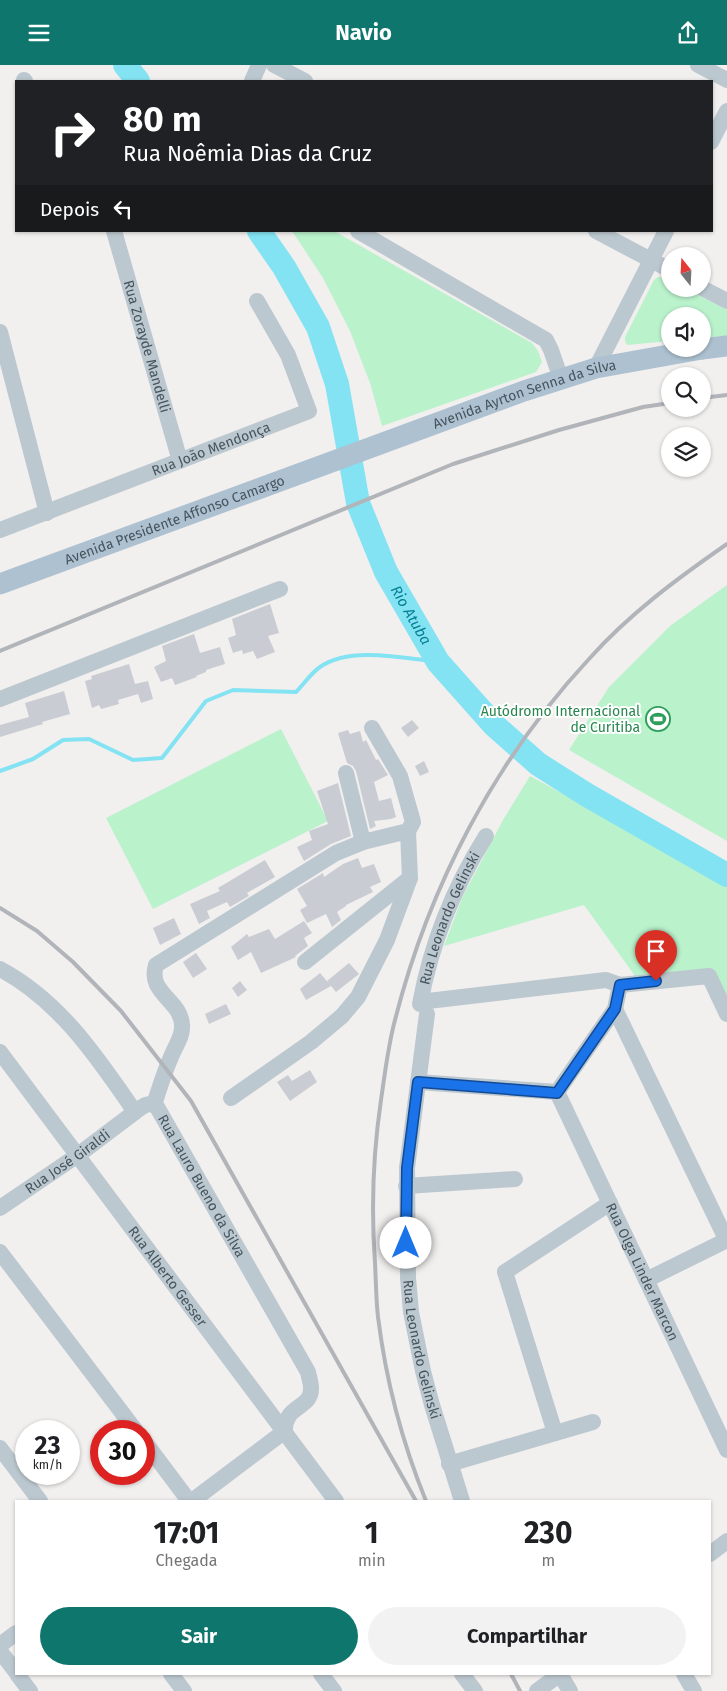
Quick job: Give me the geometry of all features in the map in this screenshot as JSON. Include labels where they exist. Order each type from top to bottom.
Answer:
[{"type":"main road","name":"Avenida Ayrton Senna da Silva","points":[[711,348],[727,346]]},
{"type":"main road","name":"Avenida Ayrton Senna da Silva","points":[[350,456],[561,379],[596,368],[661,356]]},
{"type":"main road","name":"Avenida Presidente Affonso Camargo","points":[[0,584],[350,456]]},
{"type":"street","points":[[252,80],[259,65]]},
{"type":"street","points":[[274,65],[303,80]]},
{"type":"street","points":[[698,65],[727,80]]},
{"type":"street","points":[[713,138],[727,111]]},
{"type":"street","name":"Rua Zorayde Mandelli","points":[[114,232],[180,461]]},
{"type":"street","points":[[360,232],[546,340],[561,379]]},
{"type":"street","points":[[598,232],[661,265]]},
{"type":"street","points":[[596,368],[665,232]]},
{"type":"street","points":[[711,293],[727,301]]},
{"type":"street","name":"Rua João Mendonça","points":[[0,530],[309,411],[288,355],[257,301]]},
{"type":"street","points":[[0,332],[46,513]]},
{"type":"street","points":[[0,699],[280,589]]},
{"type":"street","points":[[231,1098],[311,1042],[342,1016],[358,997],[387,940],[410,877],[408,831],[413,822],[400,776],[372,728]]},
{"type":"street","points":[[346,773],[363,842]]},
{"type":"street","points":[[154,1105],[171,1057],[180,1038],[182,1026],[181,1015],[156,985],[153,974],[156,965],[336,853],[363,842],[408,831]]},
{"type":"street","name":"Rua Leonardo Gelinski","points":[[462,1500],[432,1405],[411,1312],[407,1269],[406,1186],[425,1007],[425,976],[434,945],[464,873],[486,836]]},
{"type":"street","points":[[305,962],[410,877]]},
{"type":"street","points":[[0,969],[10,974],[42,998],[68,1022],[90,1047],[135,1112]]},
{"type":"street","points":[[425,1007],[606,980],[620,985],[709,976],[727,1013]]},
{"type":"street","points":[[418,1082],[557,1093],[615,1009],[620,985]]},
{"type":"street","points":[[615,1009],[727,1241],[646,1280]]},
{"type":"street","name":"Rua Alberto Gesser","points":[[0,1052],[335,1500]]},
{"type":"street","name":"Rua Olga Linder Marcon","points":[[557,1093],[727,1450]]},
{"type":"street","name":"Rua Lauro Bueno da Silva","points":[[135,1112],[146,1104],[157,1107],[308,1372],[312,1388],[310,1397],[288,1416],[285,1421],[285,1431]]},
{"type":"street","name":"Rua José Giraldi","points":[[0,1208],[78,1155],[135,1112]]},
{"type":"street","points":[[406,1186],[515,1179]]},
{"type":"street","points":[[555,1433],[505,1272],[610,1203]]},
{"type":"street","points":[[0,1252],[128,1420]]},
{"type":"street","points":[[450,1464],[593,1422]]},
{"type":"street","points":[[192,1500],[285,1431]]},
{"type":"street","points":[[0,1448],[39,1500]]},
{"type":"street","points":[[155,1455],[190,1500]]},
{"type":"street","points":[[711,1553],[727,1541]]},
{"type":"street","points":[[0,1645],[15,1634]]},
{"type":"street","points":[[0,1651],[15,1670]]},
{"type":"street","points":[[18,1675],[30,1691]]},
{"type":"street","points":[[172,1675],[184,1691]]},
{"type":"street","points":[[321,1675],[334,1691]]},
{"type":"street","points":[[463,1675],[475,1691]]},
{"type":"street","points":[[537,1691],[559,1675]]},
{"type":"street","points":[[561,1675],[570,1691]]},
{"type":"street","points":[[685,1675],[694,1691]]},
{"type":"green space","points":[[293,232],[336,232],[532,343],[538,351],[542,362],[536,372],[382,426],[370,383],[350,331],[323,278]]},
{"type":"green space","points":[[661,277],[661,297],[702,297],[727,310],[727,336],[711,337],[711,307],[661,307],[661,342],[627,345],[625,337],[654,280]]},
{"type":"green space","name":"Autódromo Internacional de Curitiba","points":[[727,585],[727,841],[569,750],[609,687],[670,626]]},
{"type":"green space","points":[[281,729],[328,821],[153,909],[106,818]]},
{"type":"green space","points":[[530,776],[727,883],[727,996],[714,969],[635,976],[584,905],[444,946],[462,898],[503,820]]},
{"type":"building","points":[[270,604],[279,633],[268,636],[275,652],[257,659],[253,651],[243,654],[242,650],[233,653],[228,638],[236,635],[232,619]]},
{"type":"building","points":[[194,634],[200,653],[220,647],[225,664],[206,670],[206,672],[197,677],[175,685],[172,678],[161,682],[154,667],[166,661],[162,646]]},
{"type":"building","points":[[129,664],[135,684],[148,681],[153,699],[141,703],[138,694],[118,700],[119,704],[101,709],[99,705],[92,708],[85,681],[92,679],[91,676]]},
{"type":"building","points":[[64,691],[70,714],[0,737],[0,725],[29,717],[25,703]]},
{"type":"building","points":[[412,720],[419,728],[408,737],[401,728]]},
{"type":"building","points":[[348,730],[350,734],[360,731],[363,742],[366,740],[376,760],[378,759],[388,775],[374,782],[379,801],[391,798],[396,817],[374,821],[376,826],[370,829],[356,771],[353,766],[347,763],[338,733]]},
{"type":"building","points":[[424,761],[429,772],[420,776],[415,766]]},
{"type":"building","points":[[338,783],[351,836],[331,844],[304,861],[297,847],[312,840],[309,831],[328,824],[317,791]]},
{"type":"building","points":[[358,858],[362,868],[374,864],[381,882],[370,887],[373,892],[346,905],[337,912],[341,920],[332,927],[326,914],[307,923],[300,910],[307,906],[297,889],[323,873],[324,877],[343,864]]},
{"type":"building","points":[[265,860],[275,877],[247,893],[249,896],[230,907],[227,902],[207,911],[210,918],[199,924],[190,904],[220,891],[218,888]]},
{"type":"building","points":[[174,918],[181,934],[160,945],[153,928]]},
{"type":"building","points":[[304,921],[312,933],[304,938],[308,946],[296,957],[261,973],[251,952],[238,960],[231,947],[247,934],[249,937],[269,929],[275,939]]},
{"type":"building","points":[[196,953],[207,969],[193,978],[183,962]]},
{"type":"building","points":[[349,963],[359,974],[336,992],[327,981]]},
{"type":"building","points":[[320,973],[331,986],[306,1000],[300,989]]},
{"type":"building","points":[[240,981],[247,990],[238,997],[232,988]]},
{"type":"building","points":[[226,1004],[231,1014],[209,1024],[205,1014]]},
{"type":"building","points":[[310,1070],[317,1082],[290,1101],[277,1082],[288,1075],[292,1081]]},
{"type":"waterway","name":"Rio Atuba","points":[[125,65],[137,80]]},
{"type":"waterway","name":"Rio Atuba","points":[[260,232],[284,267],[318,327],[337,384],[358,503],[386,572],[438,662],[494,725],[538,764],[587,795],[727,875]]},
{"type":"waterway","points":[[0,771],[33,759],[63,740],[89,739],[133,760],[162,758],[206,701],[233,690],[296,692],[320,667],[346,657],[377,655],[438,662]]},
{"type":"railway","points":[[711,397],[727,395]]},
{"type":"railway","points":[[0,651],[453,464],[559,430],[643,407],[661,404]]},
{"type":"railway","points":[[426,1500],[402,1434],[390,1388],[381,1341],[377,1310],[373,1222],[378,1120],[393,1030],[409,970],[426,921],[469,827],[495,782],[524,739],[555,698],[604,643],[672,583],[727,544]]},
{"type":"railway","points":[[0,908],[37,931],[73,962],[121,1011],[191,1101],[415,1500]]},
{"type":"railway","points":[[512,1675],[520,1691]]},
{"type":"place","name":"Autódromo Internacional de Curitiba","points":[[658,719]]},
{"type":"route","points":[[406,1243],[407,1168],[418,1082],[557,1093],[615,1009],[620,985],[656,981]]}]
